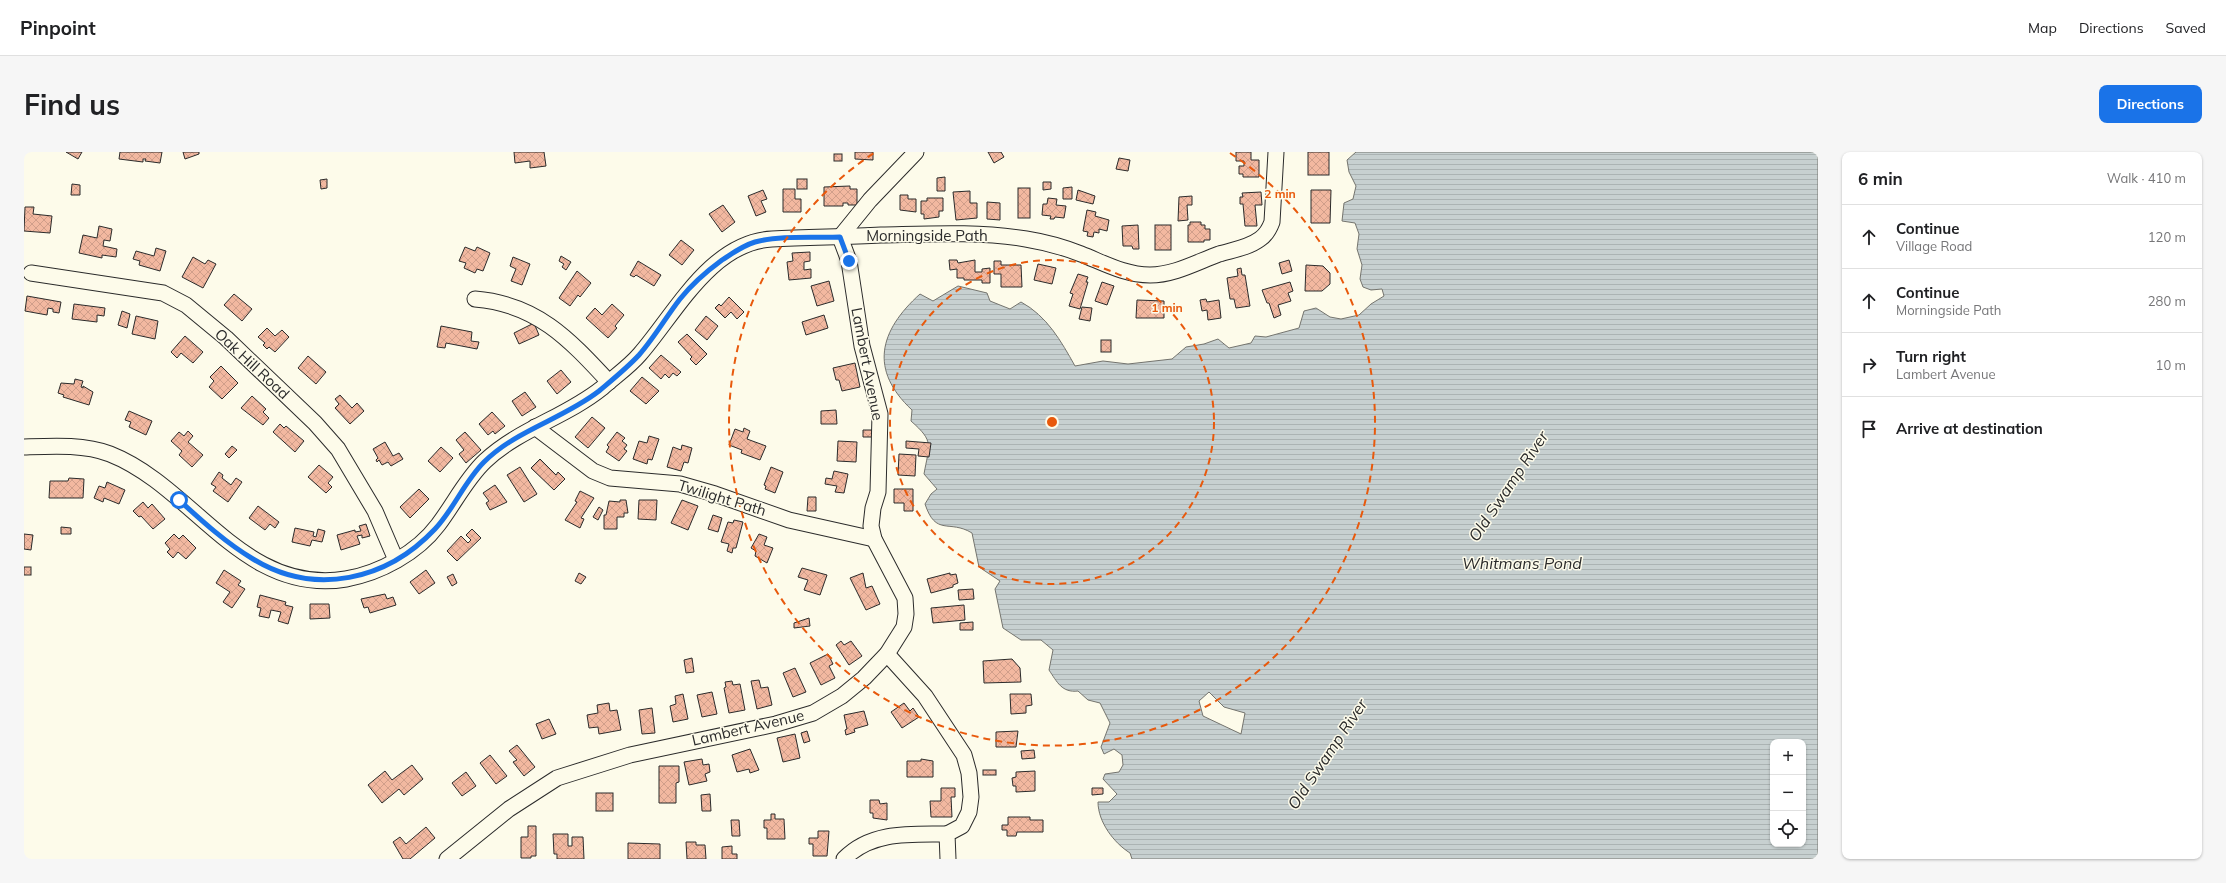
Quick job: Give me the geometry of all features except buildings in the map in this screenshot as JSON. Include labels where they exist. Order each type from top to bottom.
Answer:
[{"type":"street","points":[[840,237],[870,200],[916,152]]},
{"type":"street","name":"Morningside Path","points":[[24,447],[66,446],[105,452],[121,459],[164,489],[254,560],[291,576],[319,580],[342,580],[364,575],[396,560],[414,548],[437,527],[473,475],[484,462],[502,447],[535,427],[584,402],[639,356],[681,298],[707,271],[737,250],[769,239],[924,234],[1003,236],[1050,244],[1077,252],[1117,270],[1148,275],[1176,271],[1251,245],[1268,232],[1272,222],[1276,152]]},
{"type":"street","name":"Lambert Avenue","points":[[447,859],[509,809],[557,778],[630,755],[776,724],[813,713],[842,696],[864,678],[887,654],[904,627],[906,614],[905,598],[874,539],[871,526],[873,508],[878,492],[880,414],[862,346],[849,261],[840,237]]},
{"type":"street","name":"Oak Hill Road","points":[[31,273],[162,293],[186,305],[226,338],[315,423],[338,449],[375,511],[396,560]]},
{"type":"street","points":[[475,299],[501,303],[522,309],[553,327],[573,343],[609,382]]},
{"type":"street","name":"Twilight Path","points":[[535,427],[593,471],[610,478],[680,484],[715,494],[789,520],[874,539]]},
{"type":"street","points":[[844,859],[865,842],[880,838],[914,834],[947,834],[962,826],[969,812],[971,797],[969,774],[964,756],[925,696],[887,654]]},
{"type":"street","points":[[947,834],[948,859]]},
{"type":"water","name":"Whitmans Pond","points":[[1356,152],[1818,152],[1818,859],[1132,859],[1130,853],[1118,844],[1108,831],[1101,817],[1098,802],[1109,802],[1117,794],[1103,779],[1105,774],[1119,772],[1123,765],[1122,755],[1114,749],[1104,754],[1101,747],[1110,723],[1100,703],[1088,700],[1078,691],[1068,690],[1060,686],[1049,670],[1053,650],[1041,640],[1021,640],[1003,628],[995,589],[1000,581],[979,567],[972,533],[964,529],[939,524],[929,514],[925,504],[931,494],[937,489],[924,474],[928,450],[927,439],[919,428],[911,421],[912,410],[898,395],[889,380],[885,365],[884,351],[888,336],[895,322],[920,294],[933,301],[958,286],[987,293],[990,301],[1010,309],[1021,302],[1030,308],[1046,322],[1064,347],[1075,366],[1103,361],[1128,364],[1172,359],[1186,347],[1204,344],[1218,339],[1229,348],[1251,343],[1255,336],[1266,337],[1299,328],[1304,311],[1316,308],[1330,317],[1341,319],[1359,315],[1371,304],[1384,296],[1382,289],[1371,290],[1363,287],[1360,279],[1362,265],[1357,249],[1359,234],[1355,223],[1342,221],[1344,203],[1353,199],[1356,186],[1349,172],[1347,160]],"holes":[[[1209,692],[1224,707],[1245,713],[1241,734],[1203,716],[1199,701]]]},
{"type":"route","points":[[179,500],[237,548],[254,560],[274,570],[291,576],[319,580],[342,580],[364,575],[396,560],[424,540],[437,527],[473,475],[484,462],[502,447],[535,427],[584,402],[639,356],[681,298],[707,271],[737,250],[752,243],[769,239],[840,237],[849,261]]},
{"type":"water label","name":"Old Swamp River","points":[[1508,486]]},
{"type":"water label","name":"Old Swamp River","points":[[1327,754]]}]
